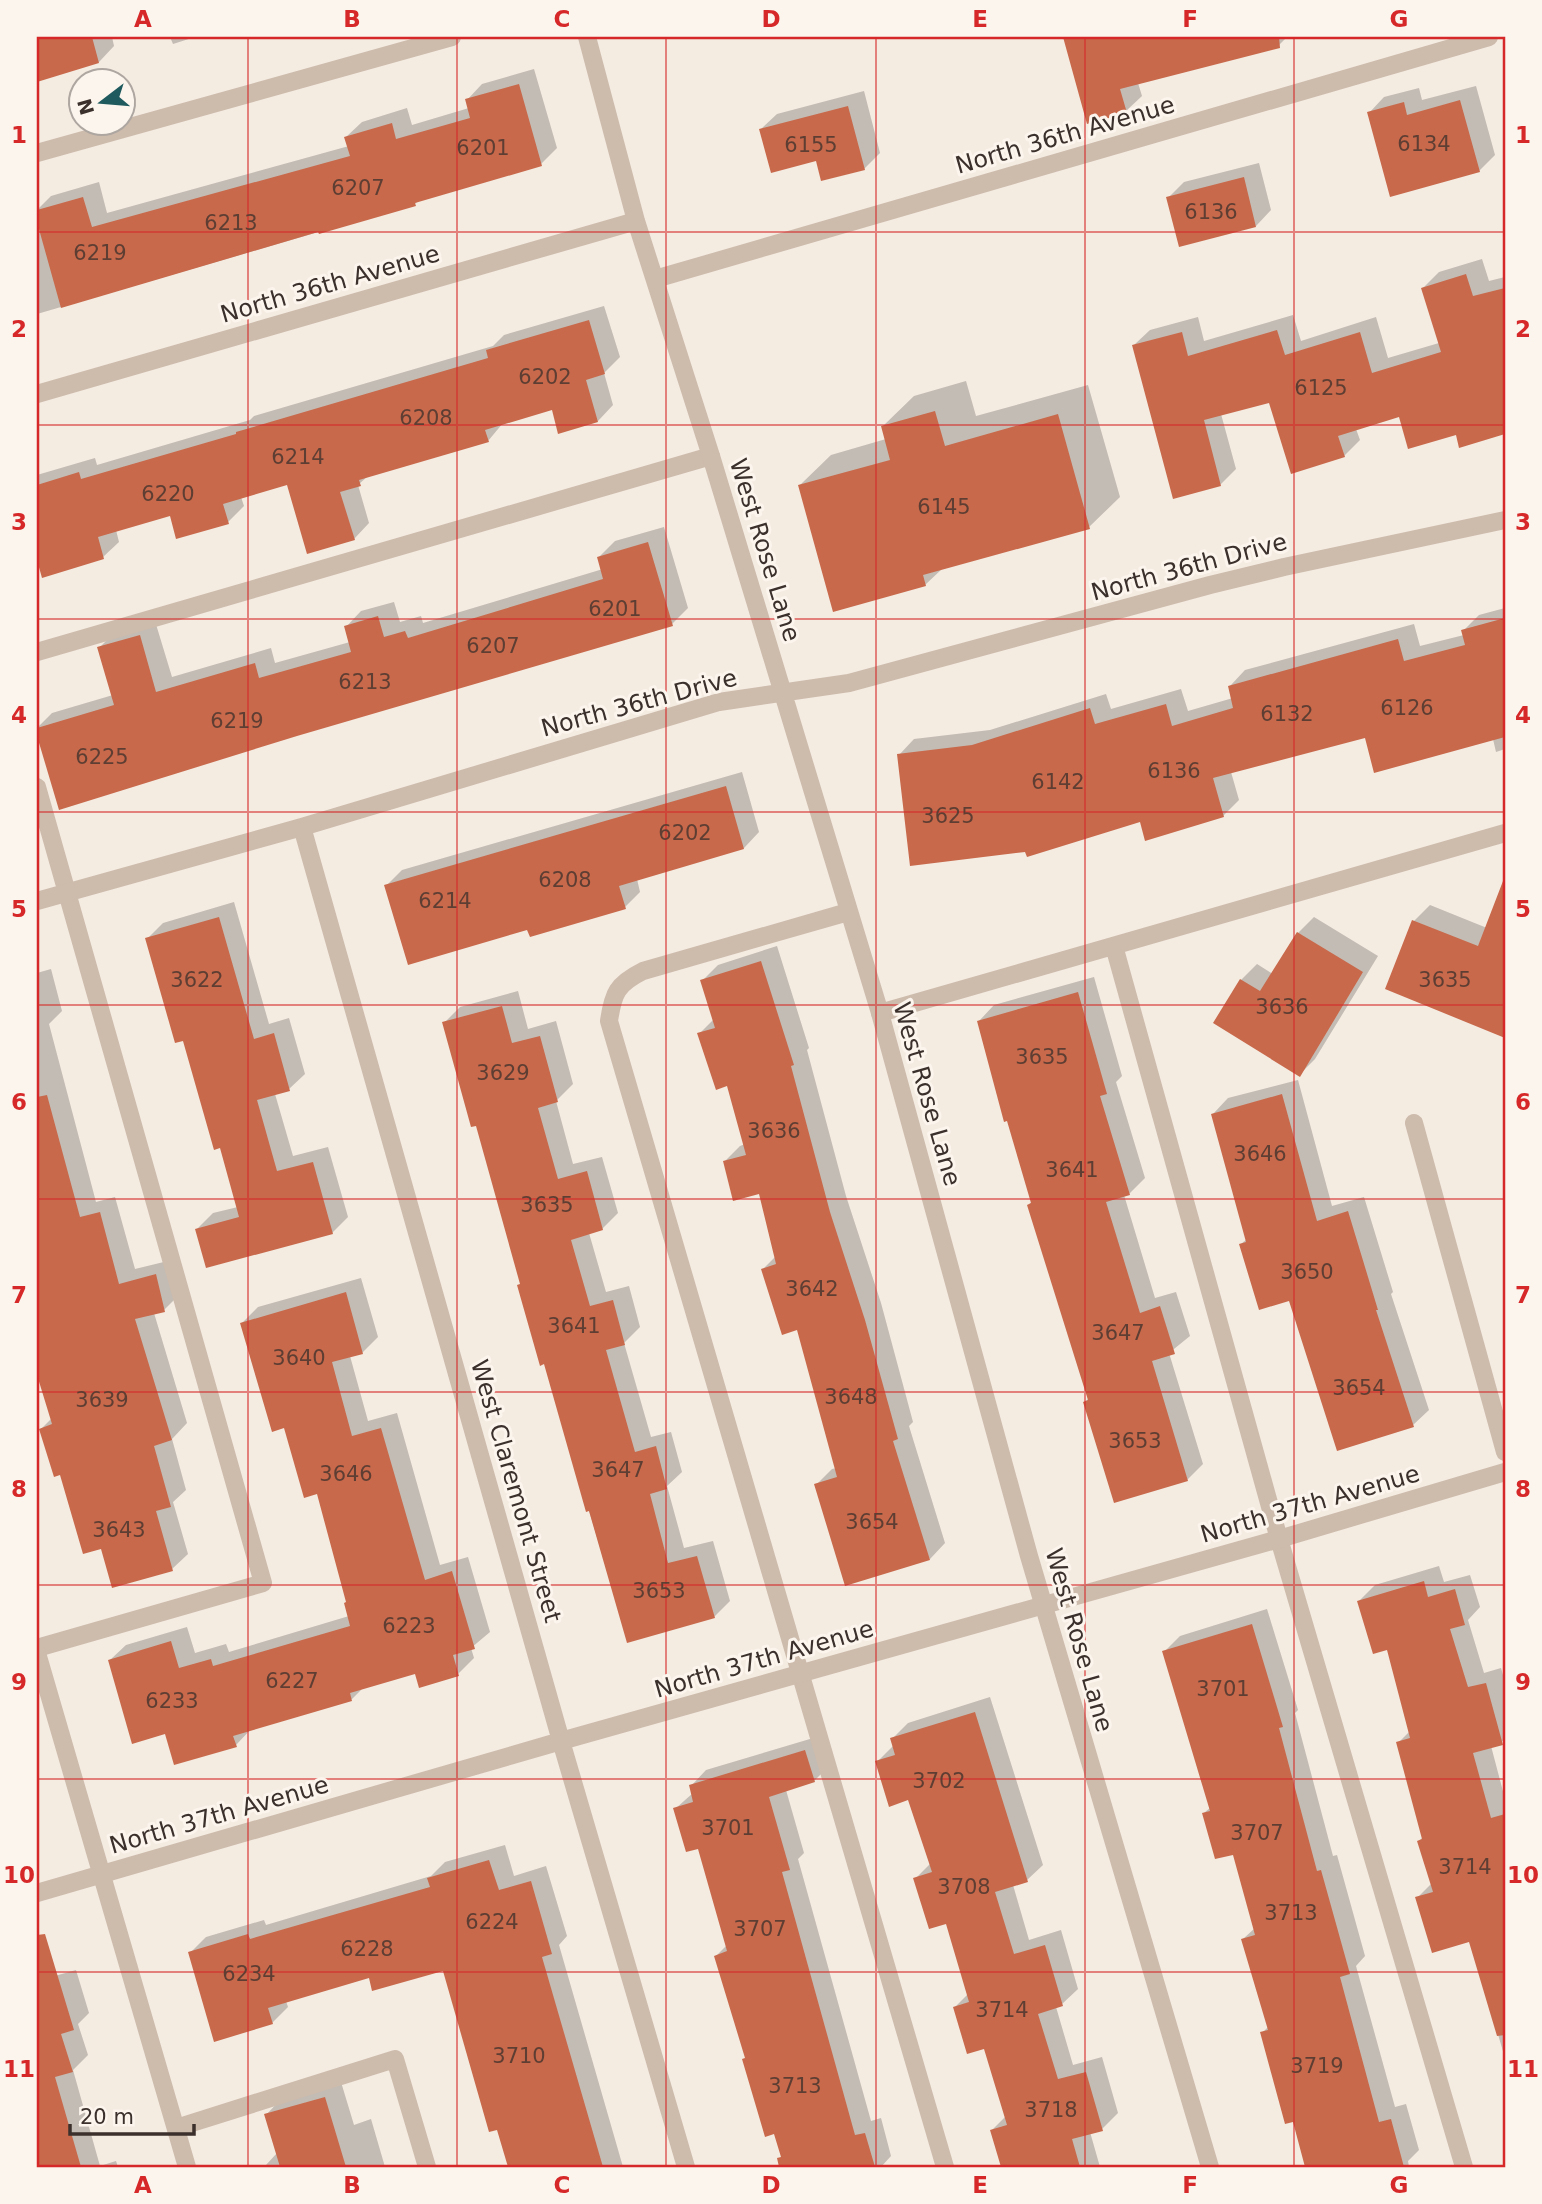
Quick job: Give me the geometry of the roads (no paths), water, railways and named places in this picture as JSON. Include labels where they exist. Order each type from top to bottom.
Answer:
[{"type":"street","points":[[37,153],[452,37]]},
{"type":"street","name":"West Rose Lane","points":[[587,37],[636,221],[711,456],[880,1013],[1043,1605],[1210,2167]]},
{"type":"street","name":"North 36th Avenue","points":[[655,279],[1489,37]]},
{"type":"street","name":"North 36th Avenue","points":[[37,394],[636,221]]},
{"type":"street","points":[[37,652],[711,456]]},
{"type":"street","name":"North 36th Drive","points":[[37,901],[302,827],[719,702],[849,683],[1284,567],[1505,520]]},
{"type":"street","points":[[37,787],[263,1583],[37,1651],[187,2167]]},
{"type":"street","name":"West Claremont Street","points":[[302,827],[561,1741],[686,2167]]},
{"type":"street","points":[[880,1013],[1505,833]]},
{"type":"street","points":[[848,912],[643,971],[630,977],[612,996],[609,1021],[945,2167]]},
{"type":"street","points":[[1114,946],[1279,1539],[1464,2167]]},
{"type":"street","points":[[1414,1123],[1505,1452]]},
{"type":"street","name":"North 37th Avenue","points":[[37,1893],[561,1741],[1279,1539],[1505,1472]]},
{"type":"street","points":[[176,2127],[394,2059],[427,2167]]}]
